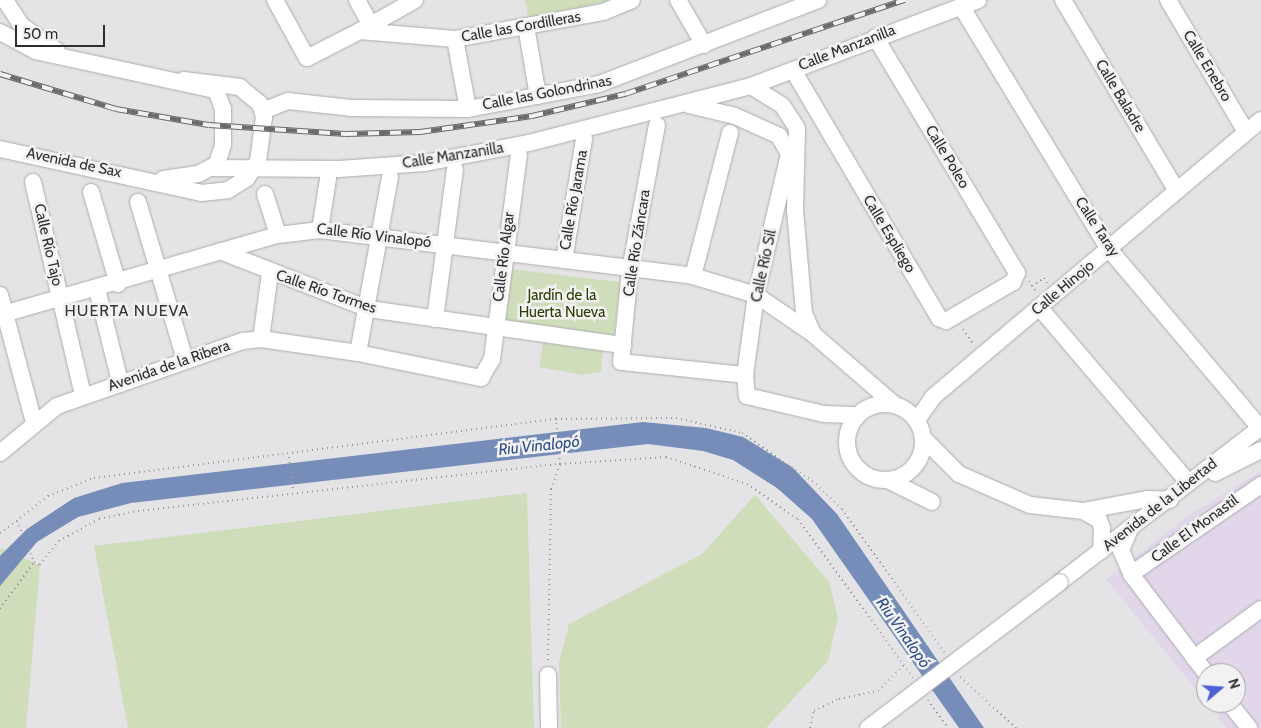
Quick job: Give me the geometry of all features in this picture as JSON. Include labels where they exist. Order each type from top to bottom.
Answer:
[{"type":"street","points":[[5,0],[26,30]]},
{"type":"street","points":[[275,0],[307,58],[415,0]]},
{"type":"street","points":[[357,0],[366,28]]},
{"type":"street","name":"Calle las Cordilleras","points":[[366,28],[456,39],[603,12],[632,0]]},
{"type":"street","points":[[678,0],[704,45]]},
{"type":"street","name":"Calle las Golondrinas","points":[[264,111],[288,101],[352,108],[468,109],[538,96],[621,78],[818,0]]},
{"type":"street","name":"Calle Manzanilla","points":[[213,168],[253,170],[425,163],[688,104],[751,86],[875,37],[978,0]]},
{"type":"street","name":"Calle Baladre","points":[[1063,0],[1177,191]]},
{"type":"street","name":"Calle Enebro","points":[[1168,0],[1246,132]]},
{"type":"street","name":"Calle Taray","points":[[961,6],[1109,249],[1261,428]]},
{"type":"street","points":[[0,14],[71,58]]},
{"type":"street","points":[[526,26],[538,96]]},
{"type":"street","points":[[3,36],[71,58],[183,80],[248,90],[264,111],[262,149],[253,170],[238,185],[215,193],[148,178]]},
{"type":"street","name":"Calle Poleo","points":[[875,37],[1017,278],[954,317]]},
{"type":"street","points":[[456,39],[468,109]]},
{"type":"street","name":"Calle Espliego","points":[[792,70],[939,318],[942,322],[954,317]]},
{"type":"street","points":[[148,178],[178,179],[213,168],[223,145],[222,101],[216,90],[183,80]]},
{"type":"street","points":[[751,86],[782,105],[797,128],[794,192],[803,299],[813,334]]},
{"type":"street","name":"Calle Manzanilla","points":[[688,104],[734,116],[779,136],[788,147],[789,159]]},
{"type":"street","name":"Calle Hinojo","points":[[917,420],[919,411],[933,397],[982,355],[1038,300],[1109,249],[1261,120]]},
{"type":"street","name":"Calle Río Záncara","points":[[657,125],[630,270],[621,362],[745,375]]},
{"type":"street","points":[[693,276],[730,133]]},
{"type":"street","name":"Calle Río Jarama","points":[[564,260],[584,139]]},
{"type":"street","name":"Avenida de Sax","points":[[0,149],[148,178]]},
{"type":"street","name":"Calle Río Algar","points":[[492,358],[504,252],[519,155]]},
{"type":"street","name":"Calle Río Sil","points":[[745,375],[756,295],[789,159]]},
{"type":"street","points":[[435,320],[455,169]]},
{"type":"street","points":[[358,353],[369,309],[390,177]]},
{"type":"street","points":[[320,230],[328,179]]},
{"type":"street","name":"Calle Río Tajo","points":[[33,182],[83,395]]},
{"type":"street","points":[[91,192],[118,284]]},
{"type":"street","points":[[265,194],[278,235]]},
{"type":"street","points":[[138,202],[186,360]]},
{"type":"street","name":"Calle Río Vinalopó","points":[[2,314],[118,284],[220,251],[278,235],[320,230],[379,240],[444,244],[630,270],[693,276],[756,295],[778,307],[813,334],[895,405]]},
{"type":"street","name":"Calle Río Tormes","points":[[220,251],[270,273],[369,309],[435,320],[623,345]]},
{"type":"street","points":[[261,339],[270,273]]},
{"type":"street","points":[[97,289],[120,382]]},
{"type":"street","points":[[0,295],[2,314],[34,423]]},
{"type":"street","points":[[778,307],[790,307],[803,299]]},
{"type":"street","points":[[1038,300],[1179,492]]},
{"type":"street","name":"Avenida de la Ribera","points":[[0,453],[34,423],[83,395],[186,360],[218,347],[261,339],[358,353],[481,378],[492,358]]},
{"type":"street","points":[[745,375],[746,396],[824,414],[861,413],[895,405],[917,420],[923,438],[946,464],[975,484],[1030,505],[1082,511],[1179,492],[1261,450]]},
{"type":"street","points":[[847,443],[861,413],[867,394],[862,378]]},
{"type":"street","points":[[824,414],[847,443],[860,470],[888,480],[932,502],[915,465],[923,438]]},
{"type":"street","name":"Avenida de la Libertad","points":[[868,728],[1261,428]]},
{"type":"street","points":[[888,480],[915,465],[946,464]]},
{"type":"street","name":"Calle El Monastil","points":[[1130,574],[1261,485]]},
{"type":"street","points":[[1082,511],[1099,520],[1103,534],[1101,551]]},
{"type":"street","points":[[1132,527],[1121,550],[1130,574],[1198,663]]},
{"type":"street","points":[[1085,564],[1108,561],[1130,574]]},
{"type":"street","points":[[1194,658],[1261,609]]},
{"type":"street","points":[[548,675],[549,728]]},
{"type":"street","points":[[1237,713],[1249,728]]},
{"type":"path","points":[[1032,286],[1038,300]]},
{"type":"path","points":[[954,317],[982,355]]},
{"type":"path","points":[[0,533],[48,496],[94,478],[289,456],[556,419],[676,418],[742,433],[774,451],[842,510],[948,658]]},
{"type":"path","points":[[548,675],[551,489],[560,464],[556,419]]},
{"type":"path","points":[[289,456],[293,492]]},
{"type":"path","points":[[17,521],[34,562],[40,565],[59,541],[99,519],[293,492],[560,464],[666,457],[747,484],[798,519],[904,665],[878,691],[839,699],[814,712],[810,728]]},
{"type":"path","points":[[0,609],[34,562]]},
{"type":"path","points":[[958,674],[973,692],[1016,728]]},
{"type":"shaded area","points":[[1261,471],[1261,728],[1227,728],[1215,713],[1246,713],[1246,663],[1196,663],[1196,690],[1106,579],[1194,512]]},
{"type":"green space","points":[[525,0],[612,0],[529,19]]},
{"type":"green space","name":"Jardín de la Huerta Nueva","points":[[512,269],[620,282],[613,338],[505,325]]},
{"type":"green space","points":[[543,343],[603,351],[601,372],[583,375],[539,367]]},
{"type":"green space","points":[[527,493],[534,728],[128,728],[94,546]]},
{"type":"green space","points":[[755,495],[829,582],[838,617],[828,661],[766,728],[561,728],[559,662],[569,624],[702,554]]},
{"type":"green space","points":[[0,548],[40,565],[26,728],[0,728]]},
{"type":"water","name":"Riu Vinalopó","points":[[643,422],[706,428],[743,437],[792,467],[837,514],[984,728],[959,728],[812,519],[777,488],[733,460],[703,451],[648,444],[131,503],[78,517],[37,542],[0,586],[0,556],[27,529],[74,498],[122,483]]},
{"type":"railway","points":[[0,74],[116,109],[209,125],[346,134],[420,132],[532,116],[625,94],[905,0]]},
{"type":"district","name":"HUERTA NUEVA","points":[[127,311]]}]
